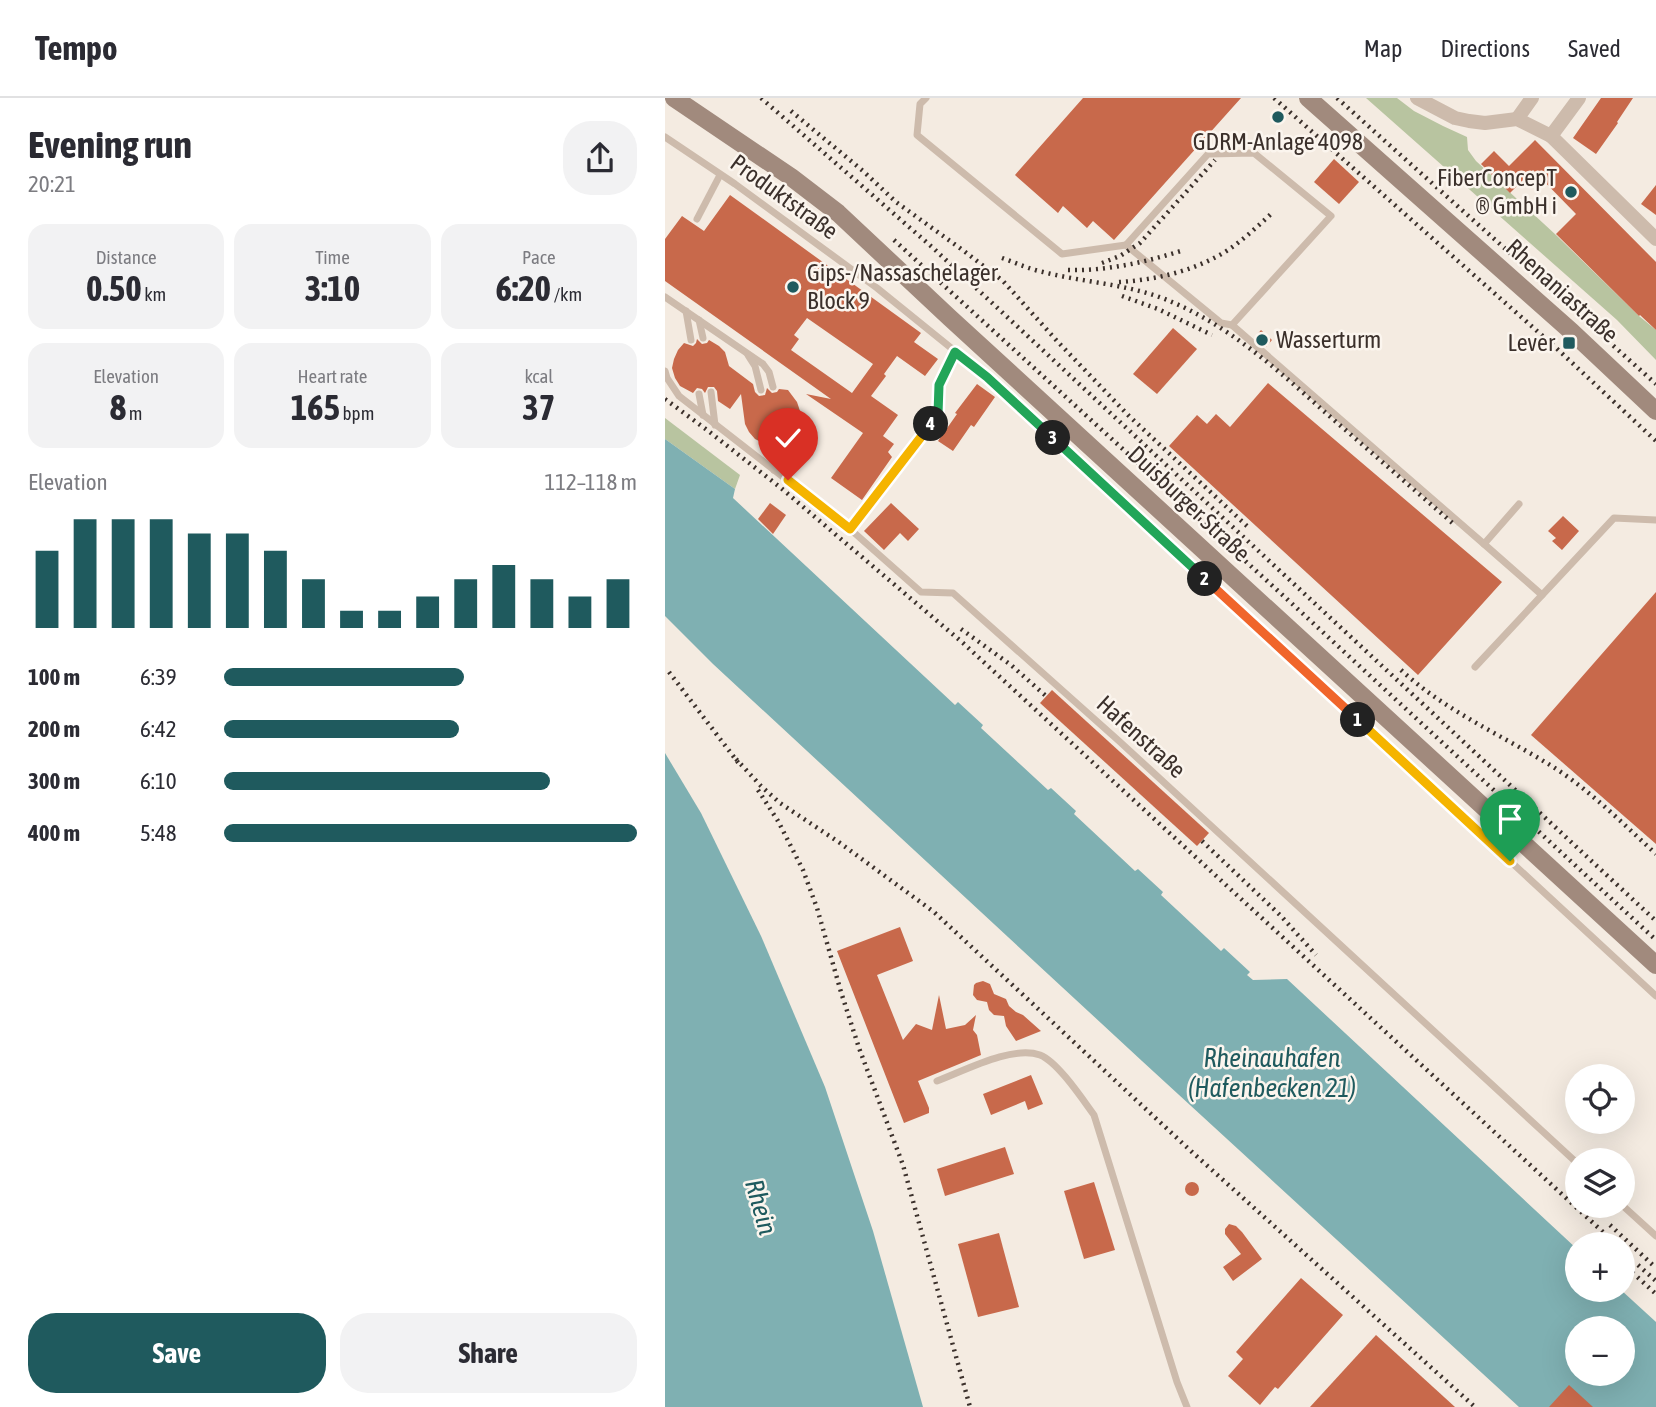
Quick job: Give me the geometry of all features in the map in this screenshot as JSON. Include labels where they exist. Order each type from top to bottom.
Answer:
[{"type":"street","name":"Duisburger Straße","points":[[674,98],[791,177],[838,213],[1656,965]]},
{"type":"street","name":"Rhenaniastraße","points":[[1308,98],[1562,323],[1656,411]]},
{"type":"street","points":[[1417,98],[1455,118],[1485,122],[1517,119],[1551,136],[1656,239]]},
{"type":"street","points":[[1517,119],[1532,98]]},
{"type":"street","points":[[1551,136],[1579,98]]},
{"type":"lane","points":[[920,100],[917,135],[1062,254],[1126,245],[1208,154],[1254,153],[1331,216],[1232,325]]},
{"type":"lane","name":"Produktstraße","points":[[665,137],[877,288],[987,377],[1656,996]]},
{"type":"lane","points":[[697,219],[720,175]]},
{"type":"lane","points":[[1126,245],[1221,323],[1232,325],[1542,595]]},
{"type":"lane","points":[[665,297],[763,364],[769,372],[773,387]]},
{"type":"lane","points":[[686,311],[691,341]]},
{"type":"lane","points":[[699,320],[703,338]]},
{"type":"lane","points":[[745,351],[755,366],[761,390]]},
{"type":"lane","points":[[850,529],[938,414],[939,385],[955,352]]},
{"type":"lane","name":"Hafenstraße","points":[[665,371],[679,396],[850,529],[921,592],[953,593],[1119,741],[1565,1152]]},
{"type":"lane","points":[[711,392],[715,425]]},
{"type":"lane","points":[[699,394],[703,415]]},
{"type":"lane","points":[[781,442],[788,480]]},
{"type":"lane","points":[[769,444],[774,470]]},
{"type":"lane","points":[[1483,544],[1519,504]]},
{"type":"lane","points":[[1475,667],[1614,518],[1656,520]]},
{"type":"lane","points":[[937,1081],[995,1059],[1020,1053],[1041,1055],[1058,1068],[1072,1085],[1094,1115],[1177,1382],[1188,1407]]},
{"type":"lane","points":[[1635,1217],[1656,1236]]},
{"type":"green space","points":[[1366,98],[1397,98],[1414,111],[1467,137],[1468,150],[1476,161],[1656,330],[1656,360],[1617,320]]},
{"type":"green space","points":[[665,418],[740,475],[735,489],[665,439]]},
{"type":"water","name":"Rheinauhafen (Hafenbecken 21)","points":[[665,439],[735,489],[733,498],[955,705],[958,702],[983,725],[981,728],[1048,790],[1051,788],[1076,811],[1074,814],[1135,871],[1138,869],[1163,892],[1161,895],[1221,951],[1224,948],[1250,972],[1247,975],[1253,980],[1287,979],[1565,1238],[1565,1302],[1634,1302],[1656,1322],[1656,1407],[1519,1407],[713,664],[665,616]]},
{"type":"water","name":"Rhein","points":[[665,753],[701,813],[761,936],[825,1087],[873,1231],[923,1407],[665,1407]]},
{"type":"building","points":[[1083,98],[1241,98],[1114,240],[1093,221],[1087,228],[1063,206],[1058,213],[1015,175]]},
{"type":"building","points":[[1601,98],[1633,98],[1596,154],[1573,138]]},
{"type":"building","points":[[1535,140],[1656,262],[1656,330],[1556,234],[1576,214],[1533,170],[1510,193],[1481,164],[1494,151],[1509,166]]},
{"type":"building","points":[[1334,159],[1359,182],[1339,204],[1314,182]]},
{"type":"building","points":[[1656,185],[1656,215],[1641,204]]},
{"type":"building","points":[[730,195],[921,333],[914,342],[938,359],[925,376],[897,356],[871,396],[898,415],[883,436],[894,444],[888,452],[892,457],[862,500],[831,478],[863,433],[806,394],[831,399],[665,281],[665,239],[682,216],[704,231]],"holes":[[[807,318],[873,364],[852,393],[791,350],[799,339],[794,335]]]},
{"type":"building","points":[[1173,328],[1197,349],[1157,394],[1133,374]]},
{"type":"building","name":"Wasserturm","points":[[1261,330],[1272,340],[1266,347],[1255,337]]},
{"type":"building","points":[[697,339],[702,344],[709,340],[719,346],[725,352],[729,366],[753,384],[759,396],[765,395],[767,388],[772,393],[779,389],[788,390],[800,411],[797,429],[791,437],[786,439],[779,436],[775,443],[770,438],[763,443],[755,439],[745,424],[741,394],[730,409],[718,401],[714,387],[708,387],[705,393],[697,388],[693,393],[680,386],[672,368],[674,359],[684,343],[693,346]]},
{"type":"building","points":[[1268,383],[1502,582],[1418,675],[1169,446],[1197,415],[1207,424],[1216,414],[1230,427]]},
{"type":"building","points":[[977,384],[995,397],[953,451],[938,441]]},
{"type":"building","points":[[770,503],[786,515],[773,534],[758,519]]},
{"type":"building","points":[[891,503],[919,529],[908,541],[900,533],[884,550],[864,531]]},
{"type":"building","points":[[1563,516],[1579,531],[1562,550],[1552,541],[1556,538],[1548,531]]},
{"type":"building","points":[[1656,592],[1656,844],[1531,735]]},
{"type":"building","points":[[1052,690],[1209,833],[1197,846],[1040,703]]},
{"type":"building","points":[[900,927],[913,961],[877,975],[903,1040],[916,1024],[932,1030],[939,995],[946,1029],[965,1025],[976,1015],[973,1030],[977,1035],[981,1055],[918,1081],[929,1113],[904,1123],[837,951]]},
{"type":"building","points":[[983,981],[990,984],[994,994],[1006,999],[1009,1006],[1041,1031],[1016,1041],[1006,1026],[1004,1016],[994,1015],[987,1002],[977,1000],[973,995],[974,985]]},
{"type":"building","points":[[1031,1075],[1043,1104],[1028,1110],[1025,1101],[991,1115],[983,1094]]},
{"type":"building","points":[[1005,1147],[1014,1174],[945,1196],[937,1169]]},
{"type":"building","points":[[1094,1182],[1115,1250],[1084,1259],[1064,1191]]},
{"type":"building","points":[[1192,1182],[1197,1184],[1197,1194],[1192,1196],[1187,1194],[1185,1189],[1187,1184]]},
{"type":"building","points":[[1229,1224],[1242,1232],[1262,1259],[1233,1281],[1223,1267],[1241,1254],[1225,1234]]},
{"type":"building","points":[[999,1233],[1019,1307],[978,1317],[958,1244]]},
{"type":"building","points":[[1301,1278],[1343,1315],[1278,1389],[1275,1387],[1260,1405],[1228,1376],[1243,1359],[1236,1352]]},
{"type":"building","points":[[1376,1335],[1455,1407],[1310,1407]]},
{"type":"building","points":[[1570,1386],[1593,1407],[1549,1407]]},
{"type":"railway","points":[[761,98],[932,247],[1656,921]]},
{"type":"railway","points":[[1274,98],[1554,346],[1656,441]]},
{"type":"railway","points":[[1337,98],[1656,384]]},
{"type":"railway","points":[[791,111],[896,202],[1003,281],[1128,415],[1248,527]]},
{"type":"railway","points":[[1102,263],[1120,256],[1140,243],[1215,160]]},
{"type":"railway","points":[[1119,282],[1160,277],[1213,259],[1249,234],[1272,213]]},
{"type":"railway","points":[[894,240],[1656,940]]},
{"type":"railway","points":[[1068,270],[1127,265],[1184,250]]},
{"type":"railway","points":[[1002,258],[1038,271],[1125,287],[1156,296],[1215,324],[1273,367],[1456,526]]},
{"type":"railway","points":[[1122,296],[1158,309],[1212,335]]},
{"type":"railway","points":[[665,399],[781,488],[963,643],[1603,1232]]},
{"type":"railway","points":[[961,629],[1011,665],[1046,696]]},
{"type":"railway","points":[[1401,670],[1452,709],[1575,782],[1656,854]]},
{"type":"railway","points":[[669,672],[740,765]]},
{"type":"railway","points":[[736,759],[780,803],[934,912],[1192,1152],[1475,1407]]},
{"type":"railway","points":[[758,790],[778,821],[803,870],[817,908],[859,1048],[903,1165],[970,1407]]},
{"type":"railway","points":[[1202,841],[1281,916],[1316,955]]},
{"type":"railway","points":[[1610,1225],[1656,1268]]},
{"type":"railway","points":[[1638,1265],[1656,1281]]},
{"type":"railway","points":[[1635,1275],[1656,1294]]},
{"type":"place","name":"GDRM-Anlage 4098","points":[[1278,117]]},
{"type":"place","name":"FiberConcepT ® GmbH i","points":[[1571,192]]},
{"type":"place","name":"Gips-/Nassaschelager Block 9","points":[[793,287]]},
{"type":"place","name":"Wasserturm","points":[[1262,340]]},
{"type":"place","name":"Lever","points":[[1569,343]]},
{"type":"route","points":[[788,480],[850,529],[938,414],[939,385],[955,352],[987,377],[1510,861]]}]
